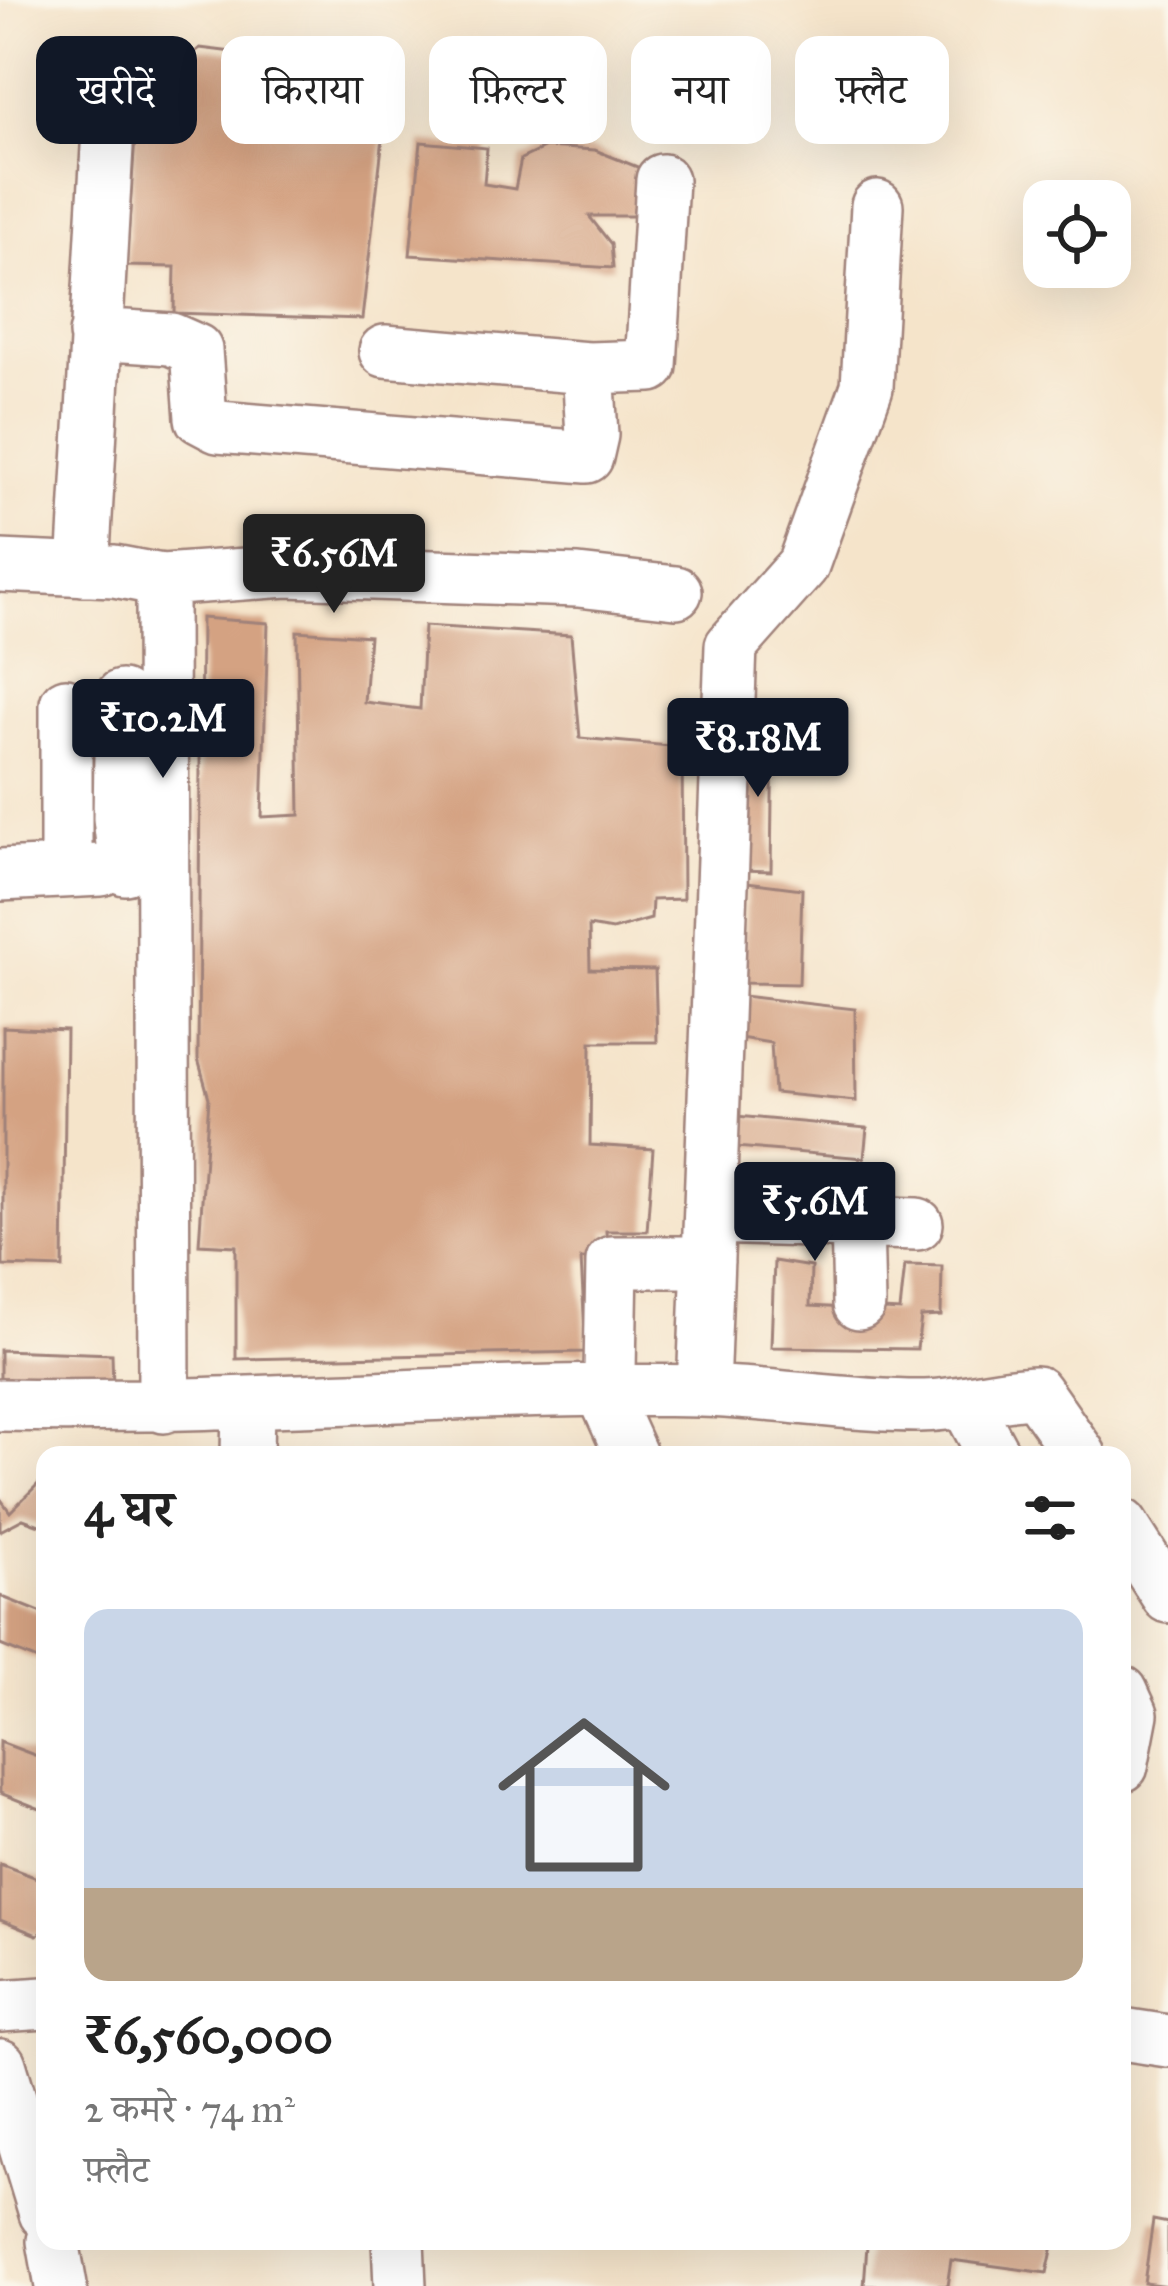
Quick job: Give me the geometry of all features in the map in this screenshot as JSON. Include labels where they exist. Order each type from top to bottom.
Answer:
[{"type":"street","points":[[83,570],[106,146]]},
{"type":"street","points":[[385,352],[588,368],[651,366],[662,180]]},
{"type":"street","points":[[703,1391],[730,646],[803,565],[867,387],[877,206]]},
{"type":"street","points":[[95,334],[171,339],[196,350],[201,418],[218,427],[587,457],[592,435],[588,368]]},
{"type":"street","points":[[0,566],[162,580],[286,571],[578,580],[676,592]]},
{"type":"street","points":[[162,580],[143,869],[164,1407]]},
{"type":"street","points":[[121,696],[119,818],[143,869]]},
{"type":"street","points":[[66,704],[66,871]]},
{"type":"street","points":[[0,875],[143,869]]},
{"type":"street","points":[[857,1222],[859,1304]]},
{"type":"street","points":[[627,1446],[602,1393],[610,1371],[611,1262],[709,1240],[857,1222],[917,1224]]},
{"type":"street","points":[[0,1405],[164,1407],[248,1430],[602,1393],[703,1391],[967,1405],[999,1393],[1036,1392],[1074,1446]]},
{"type":"street","points":[[967,1405],[989,1446]]},
{"type":"street","points":[[1131,1540],[1168,1597]]},
{"type":"street","points":[[0,2006],[36,2004]]},
{"type":"street","points":[[1131,2036],[1168,2042]]},
{"type":"street","points":[[0,2065],[36,2183]]},
{"type":"street","points":[[55,2250],[61,2286]]},
{"type":"street","points":[[398,2250],[400,2286]]},
{"type":"building","points":[[197,50],[221,51],[221,144],[382,144],[362,319],[174,313],[175,267],[126,266],[135,144],[197,144]]},
{"type":"building","points":[[421,142],[487,148],[484,184],[515,189],[521,159],[546,147],[595,150],[640,168],[633,216],[589,216],[611,244],[613,268],[410,255]]},
{"type":"building","points":[[201,618],[268,623],[262,817],[300,815],[297,631],[369,636],[364,702],[420,709],[424,626],[571,635],[580,738],[682,747],[683,899],[652,900],[651,919],[612,930],[589,926],[590,969],[655,970],[657,1042],[591,1042],[590,1145],[653,1149],[647,1231],[606,1231],[607,1260],[581,1259],[586,1352],[236,1359],[236,1246],[199,1244],[209,1098],[198,1059]]},
{"type":"building","points":[[747,726],[773,726],[771,871],[742,870]]},
{"type":"building","points":[[747,882],[802,889],[799,984],[743,983]]},
{"type":"building","points":[[743,996],[855,1009],[856,1101],[774,1093],[771,1043],[740,1038]]},
{"type":"building","points":[[3,1027],[66,1030],[63,1268],[3,1266]]},
{"type":"building","points":[[736,1116],[867,1128],[864,1158],[735,1147]]},
{"type":"building","points":[[732,1171],[882,1180],[879,1206],[724,1198]]},
{"type":"building","points":[[774,1261],[811,1267],[810,1306],[900,1311],[905,1265],[942,1266],[941,1316],[921,1317],[917,1349],[771,1347]]},
{"type":"building","points":[[0,1350],[112,1354],[113,1389],[0,1389]]},
{"type":"building","points":[[36,1486],[36,1524],[23,1519],[0,1531],[0,1498],[10,1512]]},
{"type":"building","points":[[0,1596],[36,1610],[36,1659],[0,1645]]},
{"type":"building","points":[[0,1742],[36,1756],[36,1807],[0,1793]]},
{"type":"building","points":[[0,1864],[36,1878],[36,1935],[0,1920]]},
{"type":"building","points":[[1153,2220],[1168,2223],[1168,2286],[1144,2283]]},
{"type":"building","points":[[867,2250],[1052,2250],[1047,2273],[951,2260],[947,2286],[864,2286]]}]
